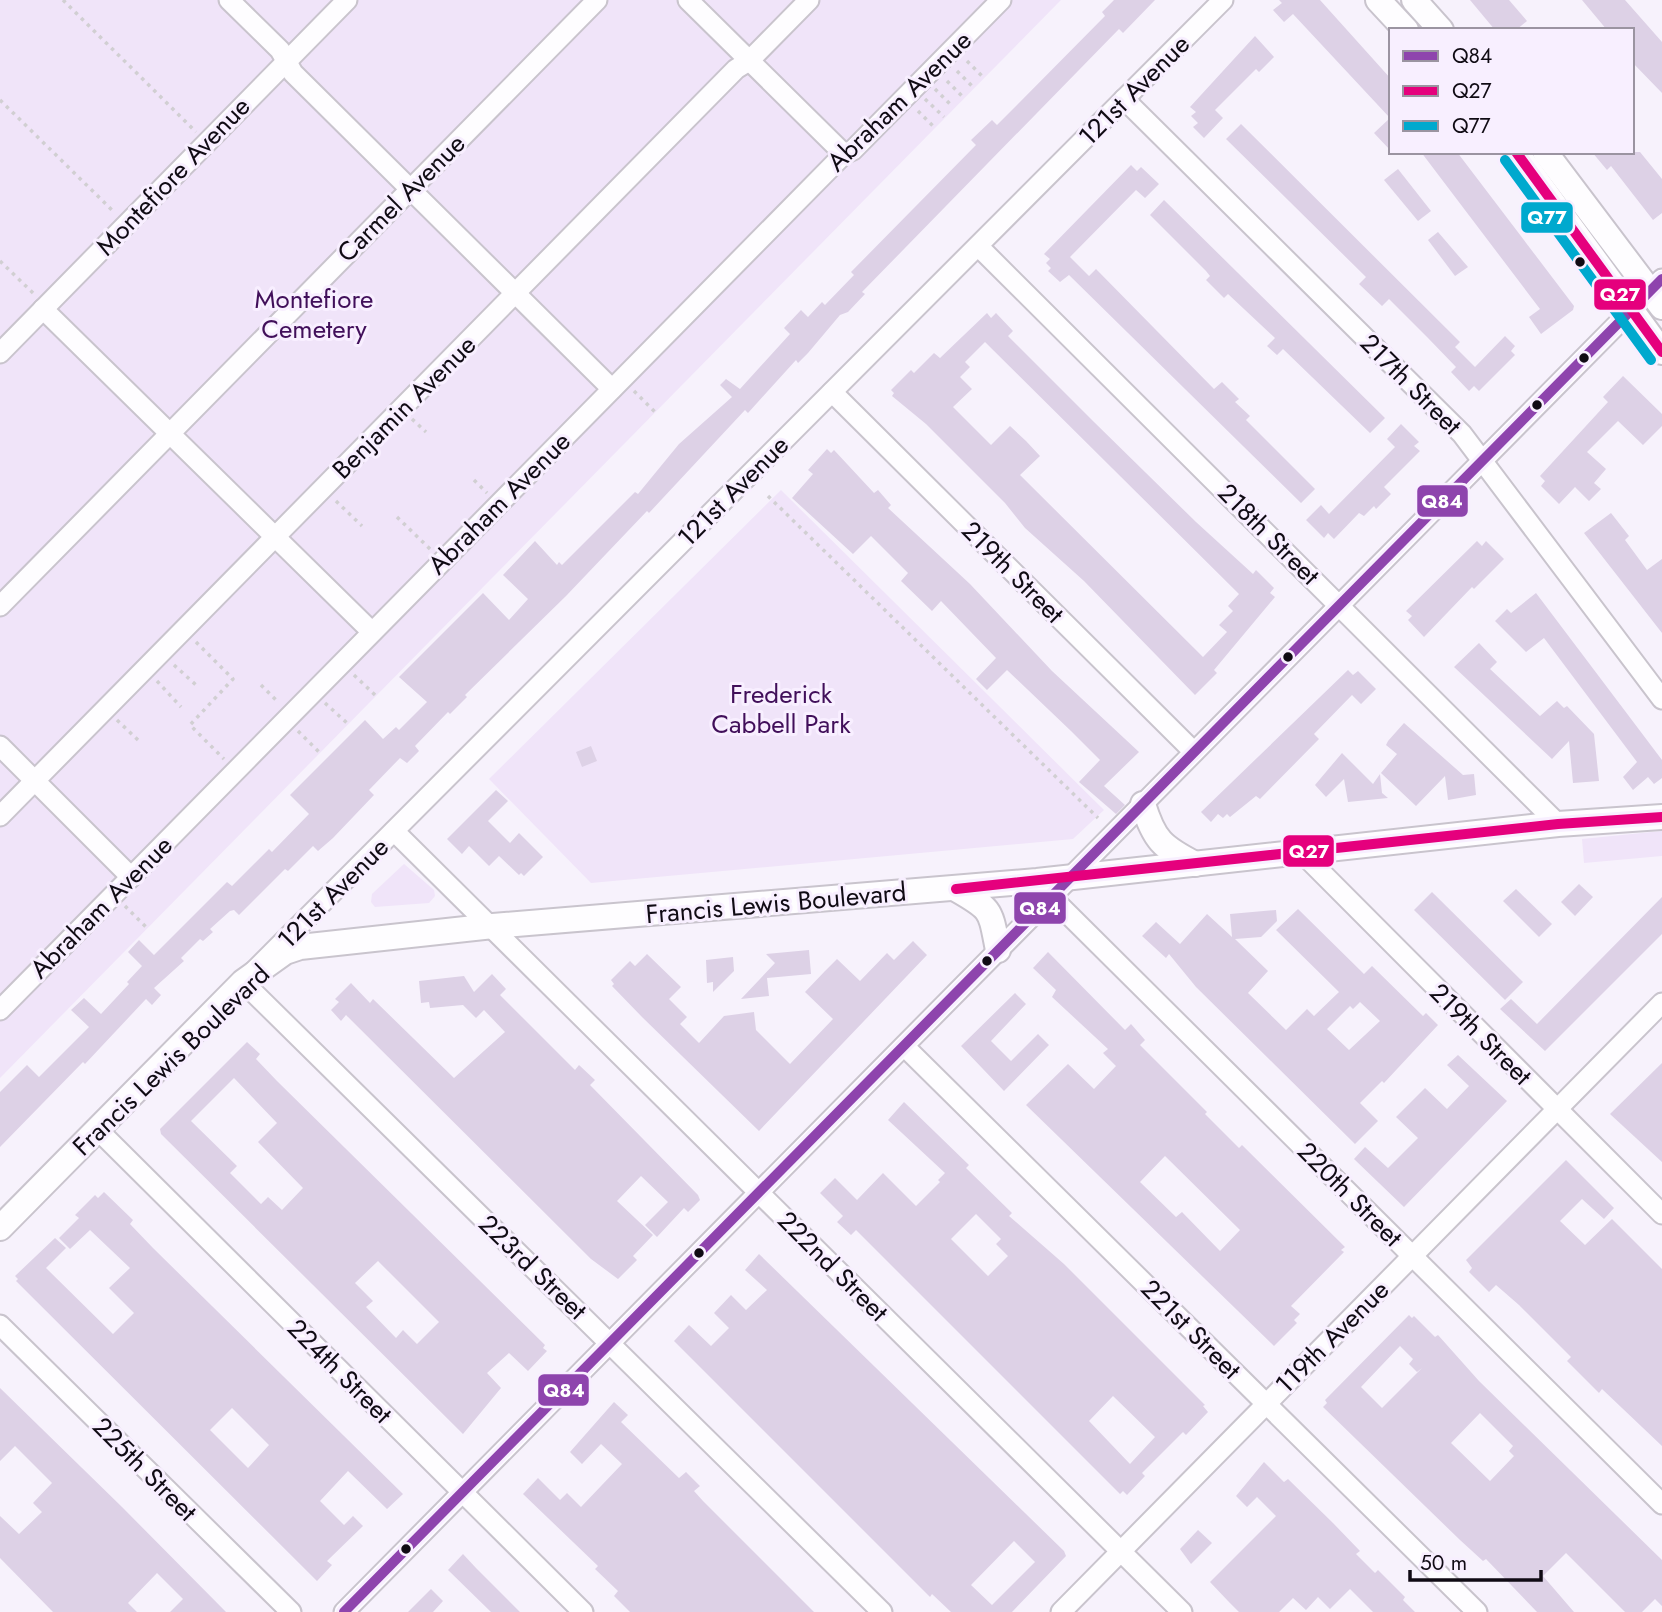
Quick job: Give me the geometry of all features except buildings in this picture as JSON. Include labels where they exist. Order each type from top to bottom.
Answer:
[{"type":"main road","points":[[1378,0],[1404,28]]},
{"type":"main road","points":[[1414,0],[1439,28]]},
{"type":"main road","points":[[1517,154],[1662,352]]},
{"type":"main road","points":[[1547,154],[1658,292]]},
{"type":"main road","points":[[1143,804],[1158,840],[1167,849],[1195,864]]},
{"type":"main road","name":"Francis Lewis Boulevard","points":[[0,1228],[243,982],[285,952],[300,947],[493,926],[957,889],[1047,889],[1071,877],[1558,824],[1662,817]]},
{"type":"main road","points":[[957,889],[985,906],[991,913],[998,950]]},
{"type":"street","points":[[229,0],[280,50],[293,73],[516,293],[617,384]]},
{"type":"street","name":"Montefiore Avenue","points":[[0,353],[347,0]]},
{"type":"street","name":"Carmel Avenue","points":[[0,607],[597,0]]},
{"type":"street","points":[[688,0],[844,154]]},
{"type":"street","name":"Benjamin Avenue","points":[[0,816],[736,69],[749,61],[809,0]]},
{"type":"street","name":"Abraham Avenue","points":[[0,1010],[844,154],[853,150],[1001,0]]},
{"type":"street","name":"121st Avenue","points":[[243,982],[1223,0]]},
{"type":"street","name":"217th Street","points":[[1124,99],[1462,434],[1662,699]]},
{"type":"street","name":"218th Street","points":[[978,246],[1558,824]]},
{"type":"street","points":[[1071,877],[1630,310],[1658,292]]},
{"type":"street","points":[[43,309],[372,632]]},
{"type":"street","name":"219th Street","points":[[832,392],[1194,752]]},
{"type":"street","points":[[0,746],[131,877]]},
{"type":"street","name":"222nd Street","points":[[394,831],[493,926],[1182,1612]]},
{"type":"street","name":"219th Street","points":[[1301,852],[1662,1214]]},
{"type":"street","points":[[344,1612],[998,950],[1047,889]]},
{"type":"street","name":"220th Street","points":[[1047,889],[1662,1504]]},
{"type":"street","name":"223rd Street","points":[[243,982],[882,1612]]},
{"type":"street","name":"119th Avenue","points":[[1061,1612],[1662,1003]]},
{"type":"street","name":"221st Street","points":[[904,1046],[1477,1612]]},
{"type":"street","name":"224th Street","points":[[97,1129],[583,1612]]},
{"type":"street","name":"225th Street","points":[[0,1325],[291,1612]]},
{"type":"path","points":[[63,0],[207,142]]},
{"type":"path","points":[[929,73],[983,77]]},
{"type":"path","points":[[929,73],[973,87]]},
{"type":"path","points":[[929,73],[963,97]]},
{"type":"path","points":[[929,73],[953,107]]},
{"type":"path","points":[[929,73],[944,117]]},
{"type":"path","points":[[929,73],[934,127]]},
{"type":"path","points":[[0,100],[126,225]]},
{"type":"path","points":[[0,261],[41,302],[43,309]]},
{"type":"path","points":[[617,384],[655,412]]},
{"type":"path","points":[[323,489],[362,526]]},
{"type":"path","points":[[768,496],[1098,818]]},
{"type":"path","points":[[397,517],[442,561]]},
{"type":"path","points":[[184,630],[233,679],[190,725],[235,771]]},
{"type":"path","points":[[162,653],[196,685]]},
{"type":"path","points":[[341,663],[375,695]]},
{"type":"path","points":[[145,669],[181,707]]},
{"type":"path","points":[[261,685],[319,751]]},
{"type":"path","points":[[313,691],[347,723]]},
{"type":"path","points":[[106,709],[139,741]]},
{"type":"path","points":[[114,895],[146,927]]},
{"type":"green space","name":"Montefiore Cemetery","points":[[0,0],[1061,0],[0,1078]]},
{"type":"green space","name":"Frederick Cabbell Park","points":[[781,490],[1104,810],[1073,839],[591,883],[489,779]]},
{"type":"green space","points":[[1662,831],[1662,856],[1584,863],[1582,839]]},
{"type":"green space","points":[[404,864],[434,890],[435,896],[429,903],[375,907],[371,902],[372,894]]},
{"type":"transit line","name":"Q27","points":[[1517,154],[1662,352]]},
{"type":"transit line","name":"Q77","points":[[1505,160],[1651,360]]},
{"type":"transit line","name":"Q84","points":[[344,1612],[1662,279]]},
{"type":"transit line","name":"Q27","points":[[956,889],[1558,824],[1662,817]]}]
